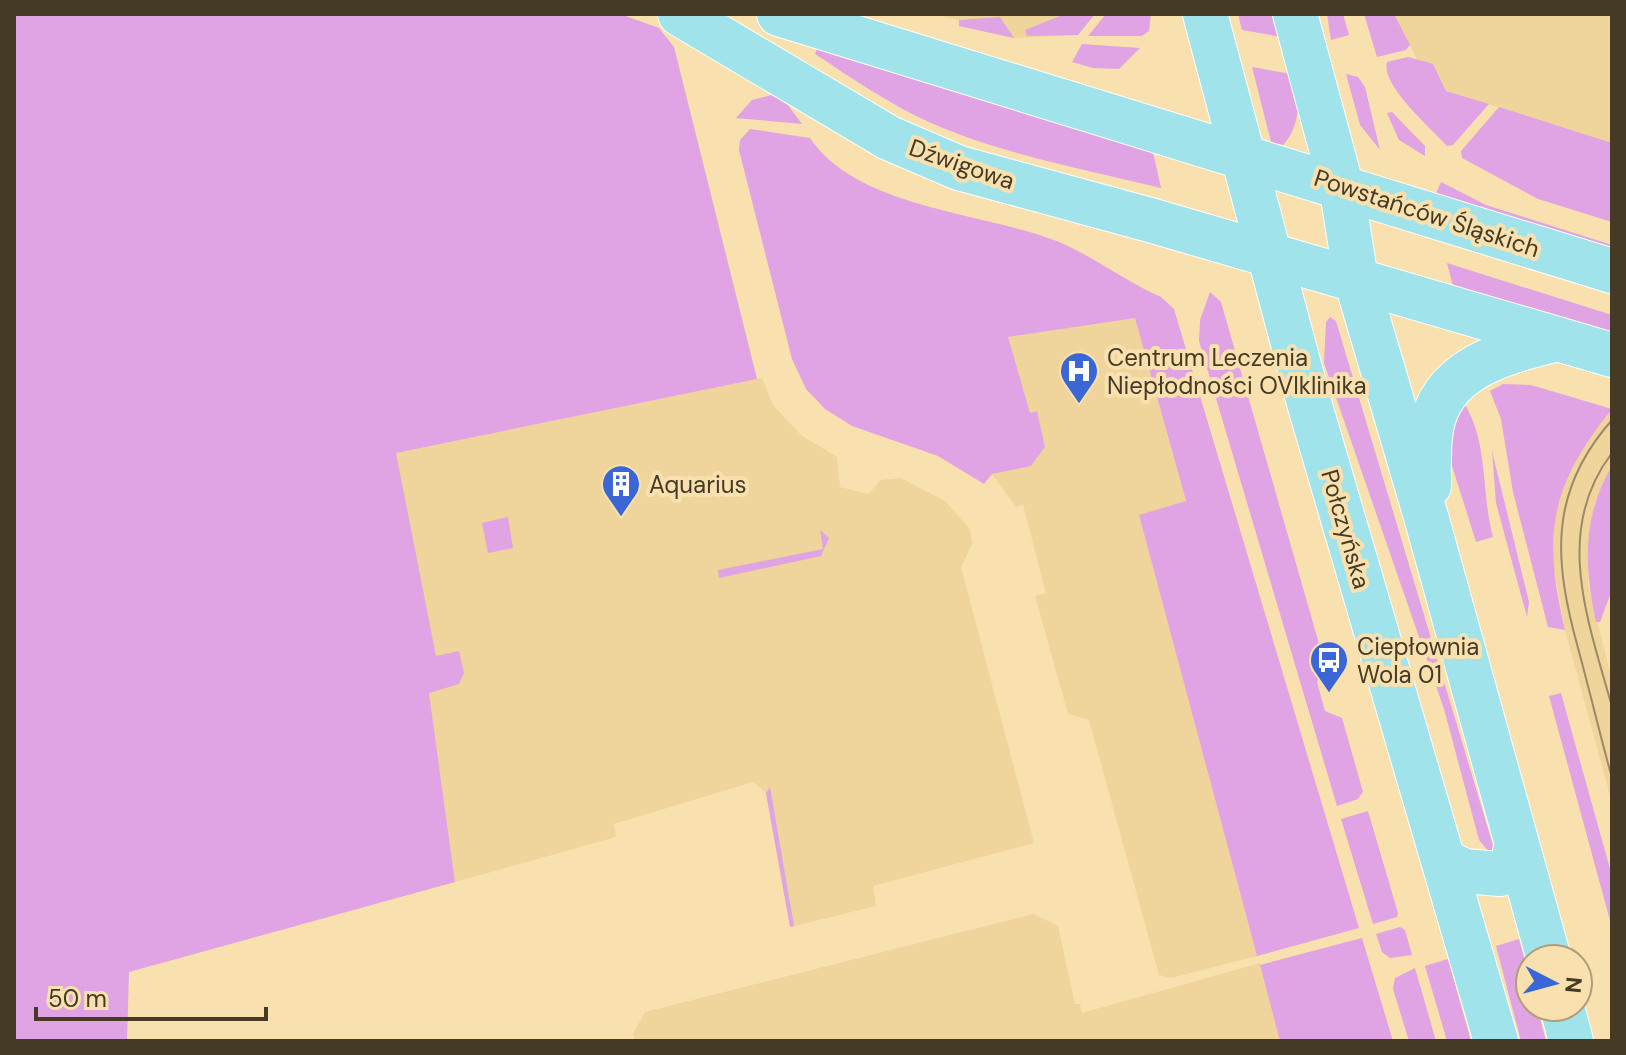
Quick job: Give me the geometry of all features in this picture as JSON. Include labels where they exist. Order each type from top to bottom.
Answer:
[{"type":"main road","name":"Dźwigowa","points":[[680,14],[889,138],[959,168],[1269,254]]},
{"type":"main road","points":[[779,14],[1243,155]]},
{"type":"main road","name":"Połczyńska","points":[[1205,14],[1269,254],[1496,1041]]},
{"type":"main road","points":[[1295,14],[1341,185],[1356,279],[1427,520],[1545,943]]},
{"type":"main road","name":"Powstańców Śląskich","points":[[1243,155],[1612,271]]},
{"type":"main road","points":[[1269,254],[1612,355]]},
{"type":"main road","points":[[1427,520],[1431,430],[1438,408],[1451,388],[1479,363],[1558,339]]},
{"type":"main road","points":[[1444,861],[1458,870],[1495,875],[1512,865],[1517,844]]},
{"type":"shaded area","points":[[14,14],[620,14],[659,28],[674,47],[757,379],[396,453],[436,656],[459,651],[464,673],[459,684],[429,693],[455,882],[129,972],[127,1041],[14,1041]]},
{"type":"shaded area","points":[[931,14],[1095,14],[1078,35],[1014,38],[959,26],[959,20]]},
{"type":"shaded area","points":[[1065,14],[1095,14],[1078,35],[1027,36],[1025,30]]},
{"type":"shaded area","points":[[1106,14],[1151,14],[1149,31],[1142,36],[1088,36]]},
{"type":"shaded area","points":[[1238,14],[1280,14],[1287,38],[1242,30]]},
{"type":"shaded area","points":[[1327,14],[1343,14],[1349,35],[1331,40]]},
{"type":"shaded area","points":[[1364,14],[1394,14],[1410,45],[1406,50],[1377,57]]},
{"type":"shaded area","points":[[1394,14],[1612,14],[1612,143],[1446,91],[1433,64],[1418,61]]},
{"type":"shaded area","points":[[1000,17],[1014,38],[959,26],[959,20]]},
{"type":"shaded area","points":[[1082,44],[1140,48],[1119,69],[1093,68],[1072,62]]},
{"type":"shaded area","points":[[817,49],[1153,152],[1161,188],[1044,160],[959,134],[886,100],[815,54]]},
{"type":"shaded area","points":[[1408,57],[1433,64],[1446,91],[1489,104],[1453,145],[1447,146],[1391,82],[1387,62]]},
{"type":"shaded area","points":[[1252,67],[1297,75],[1298,112],[1293,130],[1283,145],[1271,142]]},
{"type":"shaded area","points":[[1346,74],[1358,77],[1365,87],[1380,150],[1360,125]]},
{"type":"shaded area","points":[[779,93],[802,124],[736,118],[752,100]]},
{"type":"shaded area","points":[[1499,107],[1612,143],[1612,222],[1538,199],[1462,158],[1461,151]]},
{"type":"shaded area","points":[[1392,112],[1425,146],[1425,156],[1399,140],[1387,113]]},
{"type":"shaded area","points":[[750,129],[810,138],[831,161],[858,180],[889,194],[1054,240],[1161,297],[1174,309],[1359,928],[1257,956],[1139,515],[1186,501],[1135,318],[1008,337],[1030,413],[1037,411],[1045,447],[1031,466],[992,474],[984,484],[938,456],[852,426],[825,409],[806,389],[792,359],[739,150],[740,140]]},
{"type":"shaded area","points":[[1441,182],[1486,205],[1612,245],[1612,253],[1434,198]]},
{"type":"shaded area","points":[[1447,263],[1612,315],[1612,339],[1454,290]]},
{"type":"shaded area","points":[[1210,292],[1221,302],[1326,668],[1317,682],[1325,711],[1342,718],[1363,792],[1358,799],[1337,806],[1199,341],[1200,320]]},
{"type":"shaded area","points":[[1135,317],[1186,502],[1139,515],[1257,956],[1171,978],[1159,975],[1089,720],[1068,714],[1035,596],[1046,593],[1023,505],[1016,507],[992,474],[1008,337]]},
{"type":"shaded area","points":[[1330,317],[1336,321],[1495,852],[1490,853],[1479,840],[1444,709],[1324,363],[1326,322]]},
{"type":"shaded area","points":[[762,378],[773,405],[801,435],[837,457],[840,487],[869,494],[880,480],[901,478],[945,501],[970,529],[972,544],[961,567],[1034,843],[873,886],[876,906],[790,927],[766,793],[753,782],[614,824],[616,837],[455,882],[396,453]]},
{"type":"shaded area","points":[[1503,384],[1531,385],[1612,409],[1575,463],[1557,512],[1553,538],[1554,566],[1565,630],[1548,627],[1513,492],[1501,419],[1490,391]]},
{"type":"shaded area","points":[[1463,402],[1481,450],[1493,537],[1476,542],[1448,453],[1449,420]]},
{"type":"shaded area","points":[[1612,409],[1612,466],[1594,504],[1588,584],[1612,680],[1612,803],[1565,630],[1552,559],[1555,518],[1563,485],[1581,448]]},
{"type":"shaded area","points":[[1492,451],[1529,602],[1527,617],[1496,503]]},
{"type":"shaded area","points":[[1612,466],[1612,590],[1600,622],[1596,622],[1589,581],[1588,542],[1595,504]]},
{"type":"shaded area","points":[[508,517],[513,548],[488,553],[482,523]]},
{"type":"shaded area","points":[[820,530],[829,538],[821,556],[719,578],[718,570],[823,549]]},
{"type":"shaded area","points":[[1561,693],[1612,876],[1612,928],[1549,696]]},
{"type":"shaded area","points":[[770,787],[794,926],[790,927],[766,793]]},
{"type":"shaded area","points":[[1368,811],[1398,913],[1397,917],[1373,924],[1341,819]]},
{"type":"shaded area","points":[[1033,914],[1058,926],[1075,1004],[1080,1004],[1082,1013],[1260,963],[1280,1041],[635,1041],[633,1034],[645,1012]]},
{"type":"shaded area","points":[[1400,927],[1405,930],[1412,955],[1390,958],[1382,952],[1376,934]]},
{"type":"shaded area","points":[[1362,938],[1393,1041],[1280,1041],[1260,965]]},
{"type":"shaded area","points":[[1519,939],[1520,943],[1514,943],[1514,1014],[1496,946]]},
{"type":"shaded area","points":[[1448,959],[1471,1041],[1447,1041],[1425,966]]},
{"type":"shaded area","points":[[1415,968],[1436,1041],[1409,1041],[1393,989],[1395,978]]},
{"type":"shaded area","points":[[1516,1023],[1541,1023],[1546,1041],[1521,1041]]},
{"type":"tram line","points":[[1612,420],[1591,447],[1576,474],[1562,528],[1561,557],[1570,616],[1612,778]]},
{"type":"tram line","points":[[1612,453],[1594,483],[1583,514],[1580,545],[1586,610],[1612,707]]},
{"type":"place","name":"Centrum Leczenia Niepłodności OVIklinika","points":[[1079,405]]},
{"type":"place","name":"Aquarius","points":[[621,518]]},
{"type":"place","name":"Ciepłownia Wola 01","points":[[1329,694]]}]
